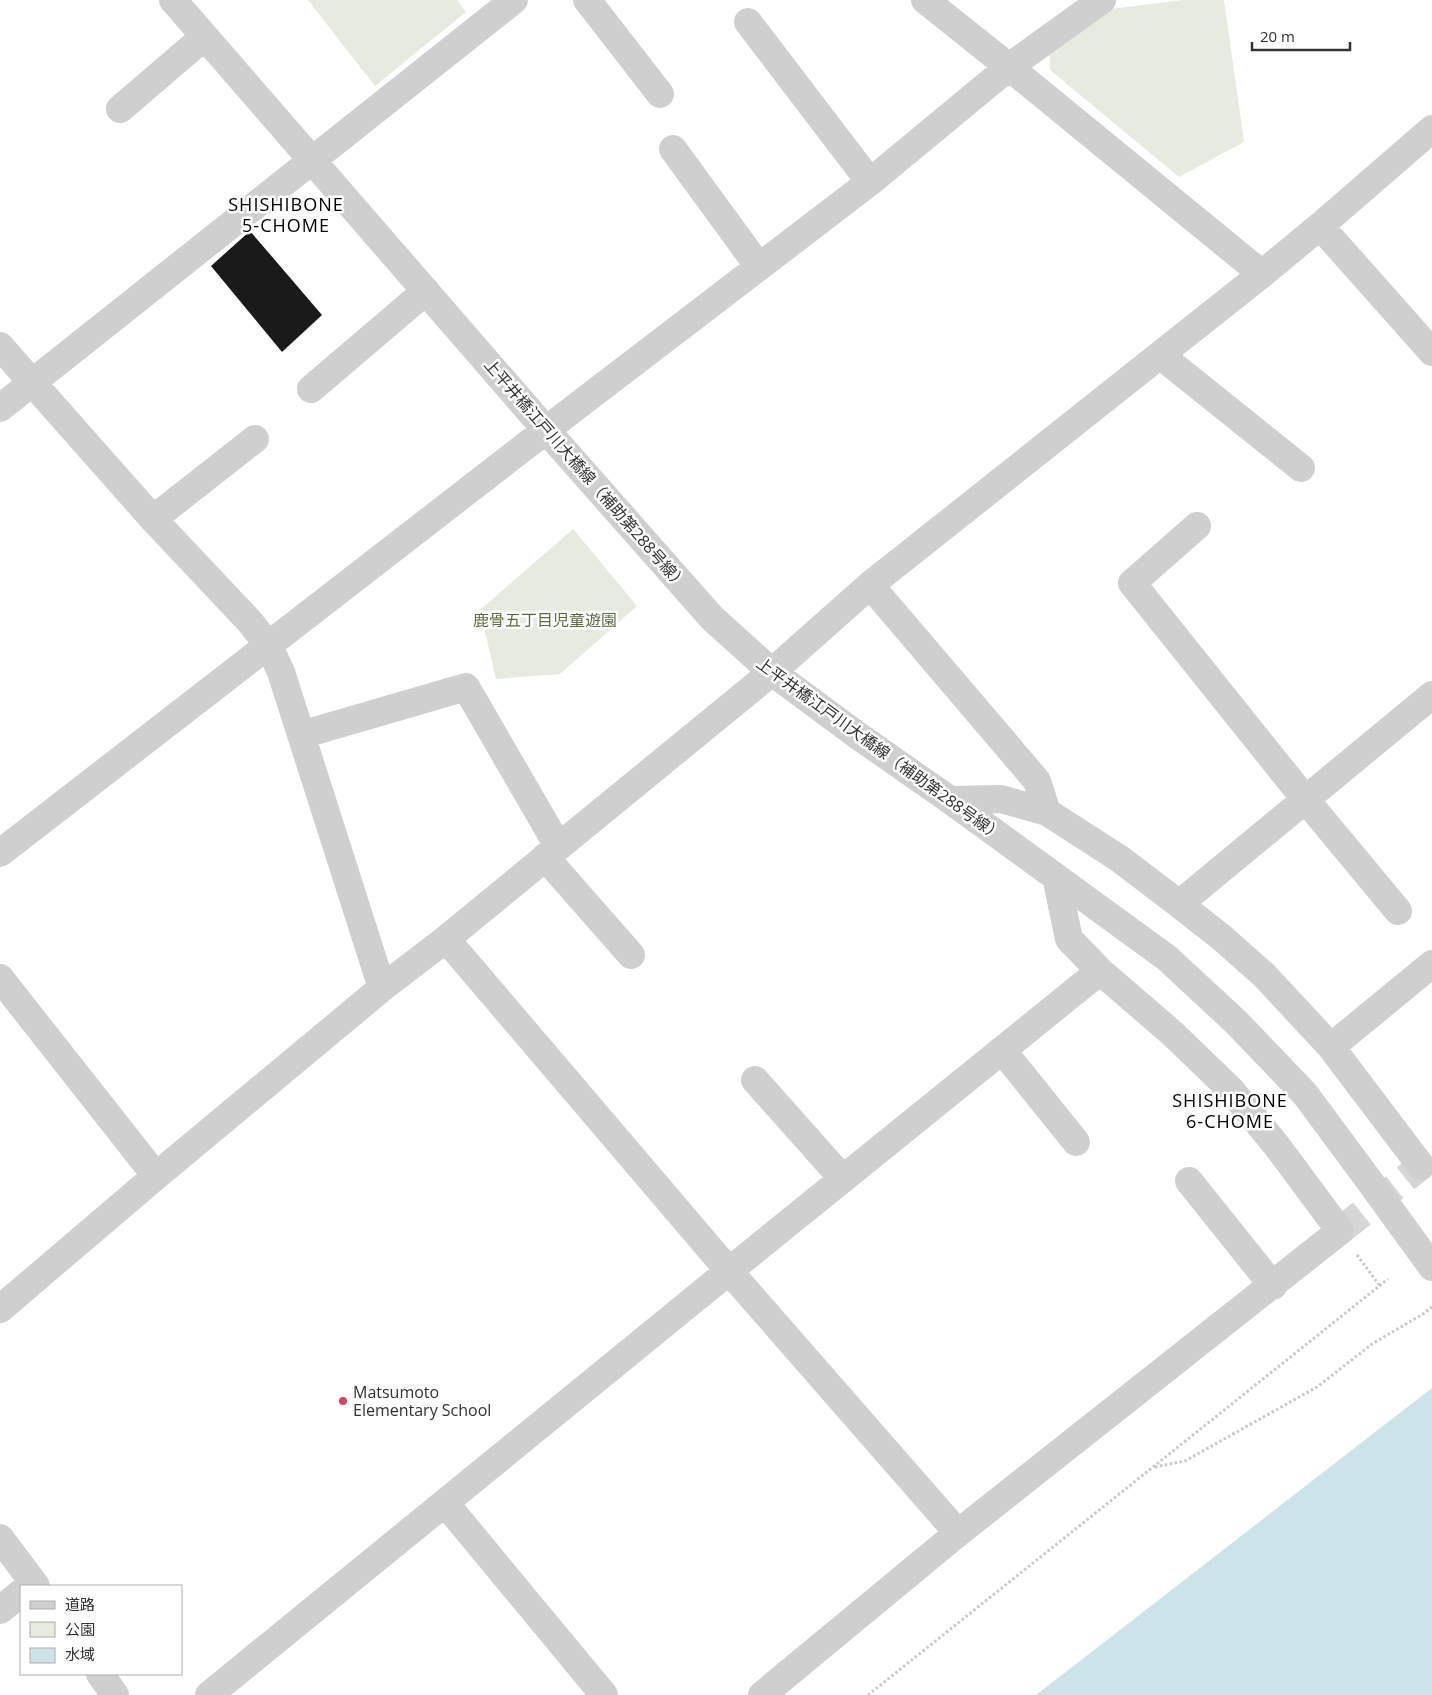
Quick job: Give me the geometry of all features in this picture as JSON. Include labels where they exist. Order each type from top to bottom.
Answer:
[{"type":"street","name":"上平井橋江戸川大橋線（補助第288号線）","points":[[173,0],[314,160],[546,430],[712,618],[772,672],[857,736],[950,800],[1167,958],[1236,1022],[1305,1094],[1432,1267]]},
{"type":"street","points":[[0,408],[514,0]]},
{"type":"street","points":[[587,0],[660,94]]},
{"type":"street","points":[[925,0],[1010,67],[1262,274]]},
{"type":"street","points":[[0,853],[870,182],[1010,67],[1102,0]]},
{"type":"street","points":[[748,22],[870,182]]},
{"type":"street","points":[[120,109],[204,37]]},
{"type":"street","points":[[0,1309],[382,988],[446,939],[772,672],[870,586],[1262,274],[1432,129]]},
{"type":"street","points":[[673,149],[759,267]]},
{"type":"street","points":[[1320,226],[1432,352]]},
{"type":"street","points":[[310,389],[426,291]]},
{"type":"street","points":[[0,346],[153,519],[250,622],[269,646],[281,672],[382,988]]},
{"type":"street","points":[[1160,355],[1301,468]]},
{"type":"street","points":[[153,519],[255,439]]},
{"type":"street","points":[[1197,526],[1132,583],[1305,799],[1398,911]]},
{"type":"street","points":[[870,586],[1038,781],[1047,812]]},
{"type":"street","points":[[301,735],[466,687],[552,852],[630,955]]},
{"type":"street","points":[[1179,904],[1432,695]]},
{"type":"street","points":[[950,800],[1001,799],[1047,812],[1120,859],[1179,904],[1221,937],[1264,975],[1331,1047],[1421,1166]]},
{"type":"street","points":[[762,1695],[958,1533],[1273,1286],[1340,1231],[1277,1146],[1231,1090],[1173,1034],[1100,971],[1069,939],[1056,877]]},
{"type":"street","points":[[446,939],[729,1271],[958,1533]]},
{"type":"street","points":[[209,1695],[1100,971]]},
{"type":"street","points":[[1331,1047],[1428,976]]},
{"type":"street","points":[[0,978],[156,1176]]},
{"type":"street","points":[[1002,1050],[1076,1142]]},
{"type":"street","points":[[755,1080],[843,1179]]},
{"type":"street","points":[[1190,1181],[1273,1286]]},
{"type":"street","points":[[445,1503],[604,1695]]},
{"type":"street","points":[[0,1538],[29,1585]]},
{"type":"street","points":[[0,1610],[20,1595]]},
{"type":"street","points":[[101,1675],[115,1695]]},
{"type":"path","points":[[1354,1251],[1380,1286]]},
{"type":"path","points":[[868,1695],[1388,1279]]},
{"type":"path","points":[[1154,1467],[1185,1462],[1317,1387],[1372,1344],[1432,1307]]},
{"type":"green space","points":[[308,0],[457,0],[466,12],[375,86]]},
{"type":"green space","points":[[1183,0],[1224,0],[1244,142],[1179,177],[1050,70],[1050,55],[1111,9]]},
{"type":"green space","name":"鹿骨五丁目児童遊園","points":[[573,529],[637,606],[560,674],[496,679],[480,610]]},
{"type":"water","points":[[1432,1388],[1432,1695],[1036,1695]]},
{"type":"building","points":[[250,231],[322,315],[282,352],[211,266]]},
{"type":"tunnel","points":[[1340,1231],[1421,1166]]},
{"type":"place","name":"Matsumoto Elementary School","points":[[343,1401]]},
{"type":"district","name":"SHISHIBONE 5-CHOME","points":[[286,214]]},
{"type":"district","name":"SHISHIBONE 6-CHOME","points":[[1230,1110]]}]
